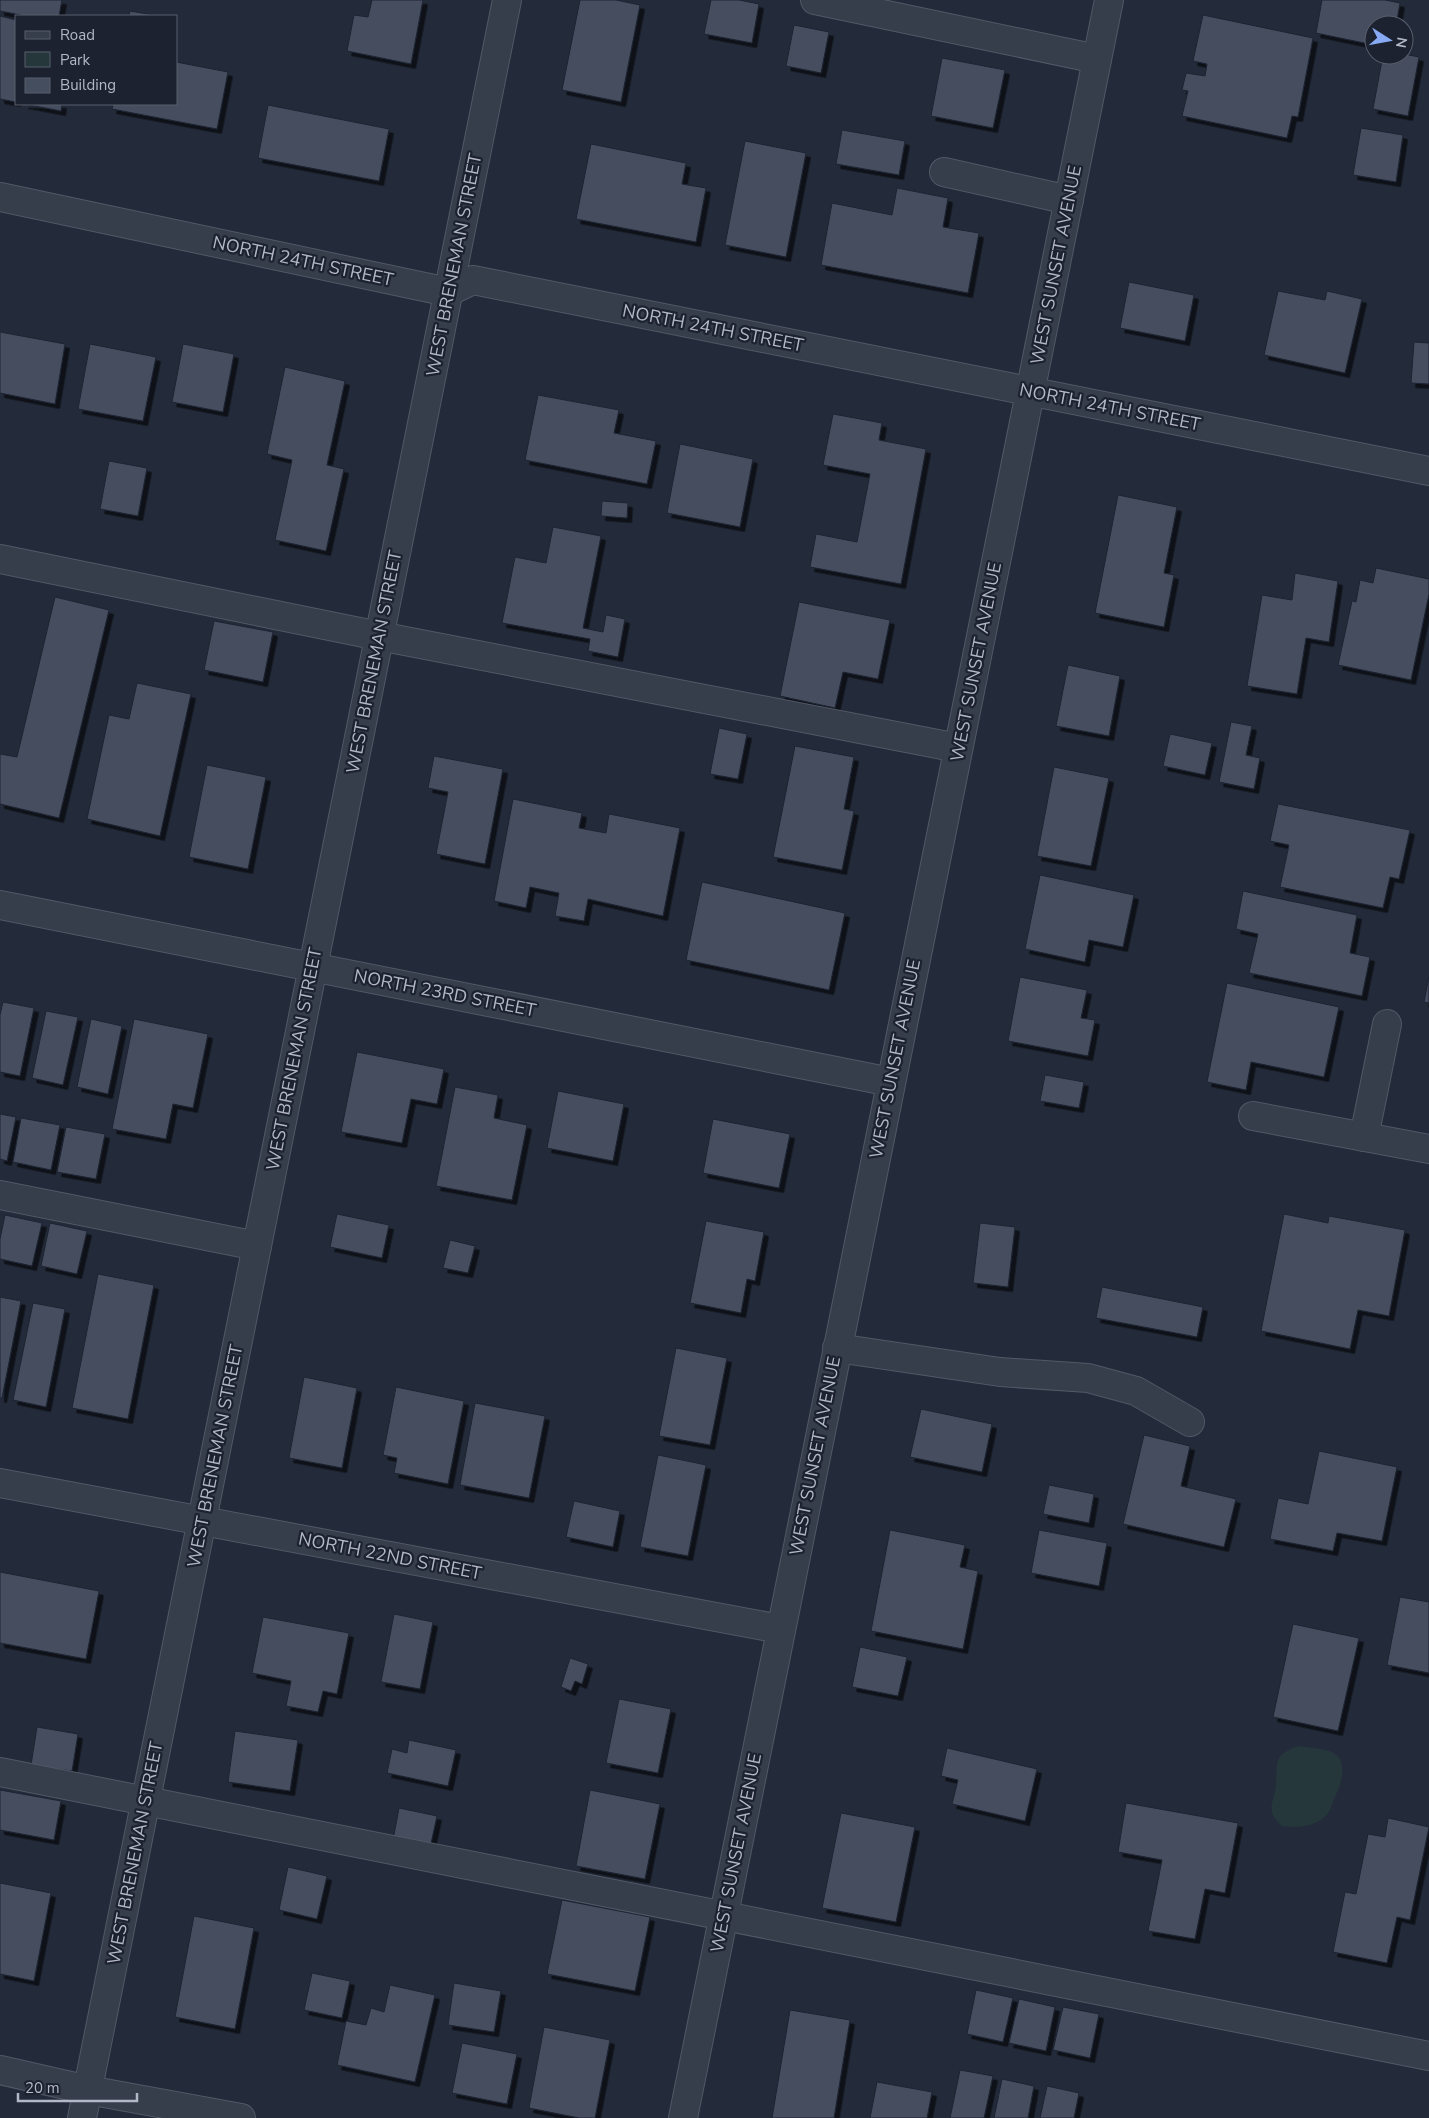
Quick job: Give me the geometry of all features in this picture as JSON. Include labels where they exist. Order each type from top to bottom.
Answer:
[{"type":"street","name":"WEST BRENEMAN STREET","points":[[82,2118],[507,0]]},
{"type":"street","points":[[815,0],[1097,59]]},
{"type":"street","name":"WEST SUNSET AVENUE","points":[[683,2118],[1109,0]]},
{"type":"street","points":[[944,172],[1069,200]]},
{"type":"street","name":"NORTH 24TH STREET","points":[[0,197],[448,292],[473,280],[1429,470]]},
{"type":"street","points":[[0,559],[379,636],[958,748]]},
{"type":"street","name":"NORTH 23RD STREET","points":[[0,905],[891,1082]]},
{"type":"street","points":[[1364,1138],[1387,1024]]},
{"type":"street","points":[[1252,1116],[1429,1149]]},
{"type":"street","points":[[0,1195],[257,1246]]},
{"type":"street","points":[[837,1348],[1000,1372],[1088,1378],[1136,1391],[1190,1422]]},
{"type":"street","name":"NORTH 22ND STREET","points":[[0,1483],[780,1629]]},
{"type":"street","points":[[0,1772],[1429,2056]]},
{"type":"street","points":[[0,2070],[88,2090],[242,2118]]},
{"type":"green space","points":[[1299,1746],[1327,1750],[1336,1755],[1342,1766],[1341,1779],[1330,1809],[1323,1818],[1303,1826],[1282,1826],[1273,1816],[1272,1811],[1278,1761],[1284,1753]]},
{"type":"building","points":[[0,0],[62,0],[59,15],[21,15],[0,11]]},
{"type":"building","points":[[372,0],[423,0],[411,64],[347,51],[354,15],[368,17]]},
{"type":"building","points":[[580,0],[616,0],[640,5],[621,102],[562,90]]},
{"type":"building","points":[[711,0],[739,0],[759,4],[752,43],[704,34]]},
{"type":"building","points":[[1322,0],[1385,0],[1400,3],[1398,15],[1364,15],[1364,43],[1316,33]]},
{"type":"building","points":[[130,11],[154,15],[129,15]]},
{"type":"building","points":[[1203,15],[1313,38],[1298,117],[1292,116],[1287,138],[1182,116],[1188,91],[1182,90],[1186,73],[1205,76],[1207,64],[1193,61]]},
{"type":"building","points":[[0,16],[15,20],[15,102],[0,99]]},
{"type":"building","points":[[794,25],[829,32],[821,73],[786,66]]},
{"type":"building","points":[[1414,56],[1419,57],[1408,116],[1373,109],[1381,65],[1414,65]]},
{"type":"building","points":[[942,58],[1005,70],[993,128],[931,116]]},
{"type":"building","points":[[178,62],[228,72],[217,129],[112,109],[113,105],[178,105]]},
{"type":"building","points":[[29,105],[62,105],[61,111]]},
{"type":"building","points":[[268,105],[389,129],[379,181],[258,158]]},
{"type":"building","points":[[1361,128],[1403,135],[1396,182],[1353,175]]},
{"type":"building","points":[[842,130],[905,141],[899,175],[836,164]]},
{"type":"building","points":[[745,141],[806,153],[786,257],[725,245]]},
{"type":"building","points":[[591,144],[686,163],[682,184],[706,188],[696,242],[576,219]]},
{"type":"building","points":[[897,188],[948,198],[943,227],[979,233],[968,293],[821,265],[832,203],[892,215]]},
{"type":"building","points":[[1129,282],[1194,295],[1185,341],[1120,328]]},
{"type":"building","points":[[1278,291],[1325,300],[1327,291],[1362,299],[1345,373],[1264,355]]},
{"type":"building","points":[[0,332],[65,344],[55,404],[0,393]]},
{"type":"building","points":[[1414,342],[1429,343],[1429,384],[1411,383]]},
{"type":"building","points":[[90,344],[156,357],[143,421],[78,409]]},
{"type":"building","points":[[183,344],[234,354],[223,412],[172,402]]},
{"type":"building","points":[[285,367],[345,381],[327,465],[344,469],[326,551],[275,540],[292,460],[267,454]]},
{"type":"building","points":[[538,395],[619,410],[614,433],[656,441],[647,484],[525,460]]},
{"type":"building","points":[[833,414],[882,423],[879,440],[926,449],[901,584],[810,567],[816,534],[857,542],[870,474],[823,465]]},
{"type":"building","points":[[680,444],[753,459],[740,527],[667,513]]},
{"type":"building","points":[[109,461],[147,468],[138,516],[100,509]]},
{"type":"building","points":[[1118,495],[1177,507],[1164,573],[1174,575],[1164,627],[1095,613]]},
{"type":"building","points":[[602,501],[628,503],[627,518],[601,516]]},
{"type":"building","points":[[553,527],[601,536],[583,628],[603,632],[606,615],[625,619],[618,657],[588,651],[590,639],[502,623],[515,557],[546,563]]},
{"type":"building","points":[[1376,568],[1429,579],[1429,594],[1411,680],[1338,665],[1352,601],[1356,602],[1360,580],[1373,583]]},
{"type":"building","points":[[1295,573],[1338,581],[1329,642],[1306,638],[1297,694],[1247,686],[1262,595],[1292,600]]},
{"type":"building","points":[[55,597],[109,610],[59,818],[0,804],[0,754],[17,757]]},
{"type":"building","points":[[799,602],[890,620],[878,679],[843,672],[835,708],[780,696]]},
{"type":"building","points":[[214,621],[273,632],[263,682],[204,670]]},
{"type":"building","points":[[1068,665],[1120,676],[1109,736],[1056,726]]},
{"type":"building","points":[[137,683],[191,694],[160,836],[87,819],[109,715],[129,719]]},
{"type":"building","points":[[1231,722],[1252,726],[1246,755],[1260,758],[1254,789],[1219,782]]},
{"type":"building","points":[[719,728],[747,734],[738,779],[710,774]]},
{"type":"building","points":[[1170,734],[1212,743],[1205,775],[1163,766]]},
{"type":"building","points":[[795,746],[854,757],[844,809],[854,811],[842,870],[773,857]]},
{"type":"building","points":[[434,756],[503,769],[485,864],[436,854],[448,792],[428,788]]},
{"type":"building","points":[[207,765],[266,777],[248,869],[189,857]]},
{"type":"building","points":[[1054,767],[1109,778],[1091,866],[1037,856]]},
{"type":"building","points":[[513,799],[582,813],[579,828],[606,833],[609,814],[680,828],[663,916],[588,899],[584,921],[555,916],[559,893],[530,887],[526,908],[494,901]]},
{"type":"building","points":[[1278,804],[1410,830],[1399,879],[1390,877],[1383,908],[1280,887],[1289,845],[1270,841]]},
{"type":"building","points":[[1040,875],[1134,895],[1123,947],[1089,940],[1085,962],[1025,949]]},
{"type":"building","points":[[702,882],[845,913],[829,990],[686,960]]},
{"type":"building","points":[[1243,891],[1357,915],[1350,953],[1370,957],[1362,996],[1249,973],[1258,934],[1236,929]]},
{"type":"building","points":[[1429,976],[1429,1003],[1424,1002]]},
{"type":"building","points":[[1020,977],[1087,990],[1081,1018],[1095,1020],[1088,1056],[1008,1041]]},
{"type":"building","points":[[1227,983],[1339,1007],[1324,1077],[1251,1062],[1246,1090],[1207,1082]]},
{"type":"building","points":[[3,1002],[34,1008],[20,1076],[0,1072],[0,1015]]},
{"type":"building","points":[[46,1011],[78,1017],[63,1085],[32,1078]]},
{"type":"building","points":[[91,1019],[122,1026],[108,1094],[77,1087]]},
{"type":"building","points":[[134,1019],[208,1034],[193,1108],[173,1104],[166,1139],[112,1129]]},
{"type":"building","points":[[357,1052],[444,1069],[437,1104],[411,1099],[402,1143],[341,1132]]},
{"type":"building","points":[[1045,1075],[1084,1082],[1079,1108],[1040,1101]]},
{"type":"building","points":[[455,1087],[498,1095],[494,1118],[527,1125],[512,1200],[436,1186]]},
{"type":"building","points":[[558,1091],[624,1104],[613,1161],[547,1148]]},
{"type":"building","points":[[0,1114],[16,1117],[7,1161],[0,1159]]},
{"type":"building","points":[[21,1118],[60,1125],[51,1170],[13,1162]]},
{"type":"building","points":[[713,1119],[790,1134],[779,1188],[703,1173]]},
{"type":"building","points":[[66,1127],[105,1134],[96,1179],[57,1172]]},
{"type":"building","points":[[337,1214],[389,1225],[382,1258],[330,1247]]},
{"type":"building","points":[[1284,1214],[1328,1223],[1329,1216],[1405,1230],[1389,1316],[1358,1310],[1350,1349],[1261,1331]]},
{"type":"building","points":[[5,1215],[42,1223],[32,1266],[0,1259],[0,1239]]},
{"type":"building","points":[[706,1221],[764,1232],[755,1281],[747,1279],[741,1313],[690,1303]]},
{"type":"building","points":[[50,1223],[87,1231],[77,1274],[41,1266]]},
{"type":"building","points":[[980,1223],[1015,1227],[1008,1287],[973,1283]]},
{"type":"building","points":[[450,1240],[475,1246],[468,1273],[443,1268]]},
{"type":"building","points":[[98,1274],[154,1285],[128,1419],[72,1408]]},
{"type":"building","points":[[1102,1287],[1203,1307],[1197,1337],[1096,1318]]},
{"type":"building","points":[[0,1297],[21,1301],[2,1398],[0,1398]]},
{"type":"building","points":[[33,1303],[65,1309],[46,1407],[13,1400]]},
{"type":"building","points":[[676,1348],[727,1358],[710,1445],[659,1436]]},
{"type":"building","points":[[304,1377],[357,1388],[342,1468],[289,1458]]},
{"type":"building","points":[[396,1387],[464,1401],[448,1484],[394,1473],[397,1458],[383,1455]]},
{"type":"building","points":[[475,1403],[545,1416],[529,1498],[460,1485]]},
{"type":"building","points":[[921,1409],[992,1424],[982,1472],[910,1457]]},
{"type":"building","points":[[1144,1435],[1190,1446],[1181,1486],[1236,1499],[1224,1547],[1123,1524]]},
{"type":"building","points":[[1319,1451],[1397,1467],[1382,1541],[1337,1533],[1333,1551],[1270,1539],[1278,1498],[1308,1504]]},
{"type":"building","points":[[658,1455],[706,1465],[688,1556],[640,1547]]},
{"type":"building","points":[[1049,1485],[1094,1494],[1089,1523],[1043,1514]]},
{"type":"building","points":[[574,1501],[620,1511],[613,1547],[566,1537]]},
{"type":"building","points":[[890,1530],[965,1545],[960,1567],[978,1571],[963,1649],[871,1631]]},
{"type":"building","points":[[1039,1530],[1107,1543],[1099,1586],[1031,1573]]},
{"type":"building","points":[[0,1572],[99,1591],[86,1659],[0,1643]]},
{"type":"building","points":[[1400,1597],[1429,1602],[1429,1673],[1387,1665]]},
{"type":"building","points":[[394,1614],[433,1622],[420,1689],[381,1682]]},
{"type":"building","points":[[263,1617],[349,1633],[337,1694],[323,1691],[318,1712],[286,1706],[291,1681],[252,1673]]},
{"type":"building","points":[[1293,1624],[1359,1638],[1338,1731],[1273,1717]]},
{"type":"building","points":[[860,1647],[907,1657],[898,1696],[852,1687]]},
{"type":"building","points":[[570,1658],[588,1664],[582,1684],[575,1681],[571,1691],[561,1687]]},
{"type":"building","points":[[619,1699],[671,1709],[658,1773],[606,1763]]},
{"type":"building","points":[[37,1727],[78,1734],[72,1771],[31,1765]]},
{"type":"building","points":[[235,1731],[298,1740],[290,1791],[228,1782]]},
{"type":"building","points":[[409,1740],[456,1750],[448,1786],[387,1773],[392,1749],[407,1753]]},
{"type":"building","points":[[947,1748],[1037,1769],[1025,1821],[952,1804],[958,1780],[941,1776]]},
{"type":"building","points":[[0,1790],[61,1801],[54,1840],[0,1830]]},
{"type":"building","points":[[590,1790],[660,1804],[645,1879],[576,1866]]},
{"type":"building","points":[[1126,1803],[1238,1823],[1225,1893],[1205,1889],[1195,1939],[1148,1931],[1162,1860],[1118,1852]]},
{"type":"building","points":[[399,1808],[437,1816],[430,1848],[393,1840]]},
{"type":"building","points":[[841,1813],[915,1827],[896,1922],[822,1908]]},
{"type":"building","points":[[1388,1818],[1429,1827],[1410,1920],[1397,1917],[1387,1963],[1333,1952],[1345,1892],[1356,1894],[1368,1834],[1385,1837]]},
{"type":"building","points":[[288,1867],[327,1876],[317,1919],[279,1910]]},
{"type":"building","points":[[0,1883],[51,1893],[34,1981],[0,1974]]},
{"type":"building","points":[[562,1900],[650,1917],[635,1991],[547,1974]]},
{"type":"building","points":[[194,1916],[254,1928],[235,2029],[175,2017]]},
{"type":"building","points":[[312,1973],[350,1981],[342,2018],[304,2010]]},
{"type":"building","points":[[454,1983],[501,1991],[494,2032],[448,2025]]},
{"type":"building","points":[[390,1985],[435,1995],[415,2082],[337,2065],[346,2021],[366,2025],[371,2008],[384,2012]]},
{"type":"building","points":[[976,1990],[1013,1998],[1003,2042],[967,2034]]},
{"type":"building","points":[[1019,1999],[1055,2007],[1046,2051],[1009,2043]]},
{"type":"building","points":[[1063,2007],[1099,2014],[1090,2058],[1053,2050]]},
{"type":"building","points":[[790,2010],[850,2020],[834,2118],[772,2118]]},
{"type":"building","points":[[544,2027],[610,2040],[595,2118],[579,2118],[529,2108]]},
{"type":"building","points":[[462,2043],[517,2054],[507,2104],[452,2093]]},
{"type":"building","points":[[960,2070],[993,2076],[984,2118],[950,2118]]},
{"type":"building","points":[[1002,2079],[1034,2086],[1028,2118],[994,2118]]},
{"type":"building","points":[[877,2082],[932,2092],[927,2118],[870,2118]]},
{"type":"building","points":[[1047,2086],[1079,2093],[1074,2118],[1040,2118]]}]
